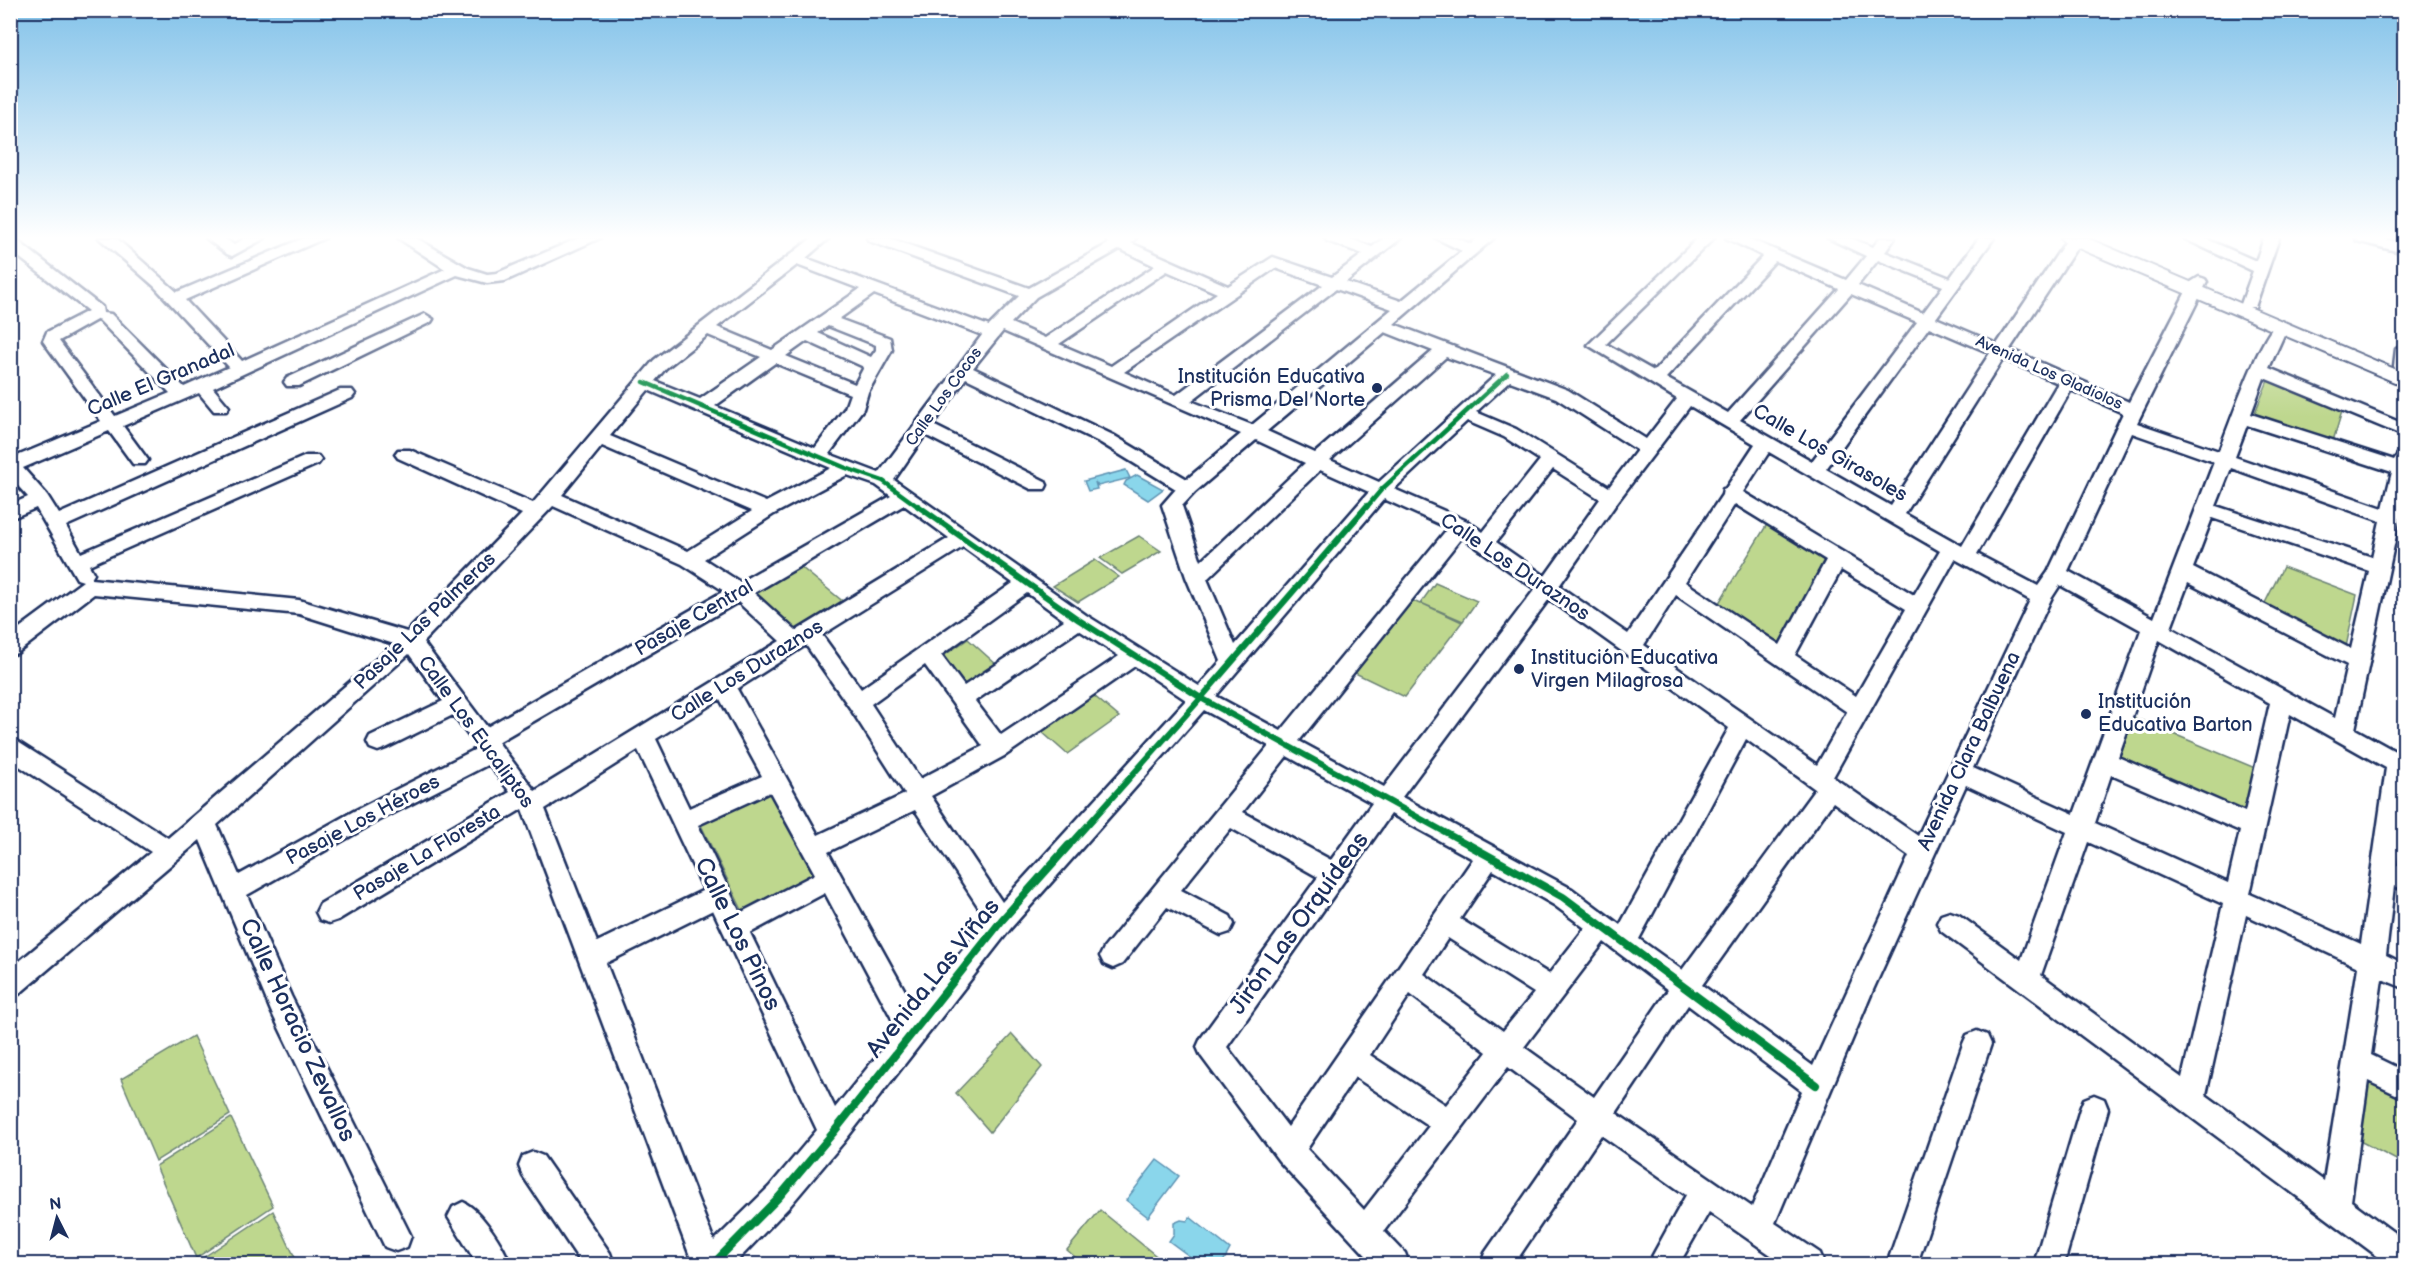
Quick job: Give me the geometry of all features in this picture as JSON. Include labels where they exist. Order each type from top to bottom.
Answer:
[{"type":"main road","points":[[2218,298],[2279,327],[2404,366]]},
{"type":"main road","points":[[2229,298],[2404,366]]},
{"type":"street","points":[[81,298],[96,310],[95,314],[50,339],[139,460]]},
{"type":"street","points":[[177,298],[173,299],[240,369]]},
{"type":"street","name":"Calle El Granadal","points":[[11,466],[202,386],[396,298]]},
{"type":"street","name":"Pasaje Las Palmeras","points":[[10,986],[204,822],[411,641],[543,504],[660,364],[745,298]]},
{"type":"street","points":[[701,407],[859,298]]},
{"type":"street","name":"Calle Los Duraznos","points":[[898,298],[1047,344],[1178,402],[1256,433],[1460,526],[1922,852]]},
{"type":"street","name":"Calle Los Cocos","points":[[883,481],[963,369],[1027,298]]},
{"type":"street","points":[[1047,344],[1117,298]]},
{"type":"street","points":[[1112,373],[1220,298]]},
{"type":"street","points":[[1178,402],[1318,298]]},
{"type":"street","points":[[1376,298],[1402,307]]},
{"type":"street","points":[[1232,663],[1196,577],[1172,505],[1188,488],[1256,433],[1414,298]]},
{"type":"street","name":"Calle Los Girasoles","points":[[1645,298],[1596,345],[1959,553],[2042,597]]},
{"type":"street","points":[[1656,379],[1733,298]]},
{"type":"street","points":[[1730,421],[1840,298]]},
{"type":"street","name":"Avenida Los Gladiolos","points":[[1872,298],[2000,351],[2067,382],[2129,418],[2224,460],[2391,518]]},
{"type":"street","points":[[1815,470],[1942,298]]},
{"type":"street","points":[[1894,516],[2000,351],[2038,298]]},
{"type":"street","name":"Avenida Clara Balbuena","points":[[1758,1229],[1816,1085],[1922,852],[2042,597],[2057,574],[2129,418],[2191,298]]},
{"type":"street","points":[[2249,304],[2251,298]]},
{"type":"street","points":[[105,317],[182,394]]},
{"type":"street","points":[[293,382],[425,319]]},
{"type":"street","points":[[818,456],[854,409],[859,392],[884,350],[884,342],[827,320]]},
{"type":"street","points":[[1382,325],[1562,394],[1648,449]]},
{"type":"street","points":[[2027,978],[2156,629],[2182,571],[2259,370],[2279,327]]},
{"type":"street","points":[[705,328],[859,392]]},
{"type":"street","points":[[806,334],[874,365]]},
{"type":"street","points":[[1196,577],[1318,461],[1444,350]]},
{"type":"street","points":[[272,355],[314,408]]},
{"type":"street","points":[[963,369],[1107,439],[1188,488]]},
{"type":"street","points":[[2259,370],[2404,430]]},
{"type":"street","name":"Avenida Las Viñas","points":[[713,1264],[779,1197],[833,1133],[1002,920],[1232,663],[1382,489],[1507,374]]},
{"type":"street","points":[[644,382],[846,468],[883,481],[1079,620],[1201,698],[1563,897],[1816,1085]]},
{"type":"street","points":[[1496,1264],[1825,783],[1860,709],[1918,607],[1959,553],[2067,382]]},
{"type":"street","points":[[202,386],[220,407]]},
{"type":"street","points":[[56,523],[346,394]]},
{"type":"street","name":"Jirón Las Orquídeas","points":[[1289,1151],[1211,1047],[1388,799],[1547,588],[1611,497],[1688,397]]},
{"type":"street","points":[[1464,413],[1510,433],[1611,497]]},
{"type":"street","points":[[2241,417],[2403,463],[2343,733]]},
{"type":"street","points":[[923,427],[1038,485]]},
{"type":"street","points":[[600,438],[767,510]]},
{"type":"street","points":[[1631,647],[1766,442]]},
{"type":"street","points":[[404,454],[689,559],[740,592],[801,638],[858,702],[985,899],[1002,920]]},
{"type":"street","points":[[1485,543],[1551,459]]},
{"type":"street","points":[[78,562],[312,460]]},
{"type":"street","points":[[10,646],[90,586],[56,523],[40,499],[11,466]]},
{"type":"street","points":[[689,559],[767,510],[846,468]]},
{"type":"street","points":[[1730,494],[1918,607]]},
{"type":"street","name":"Pasaje Central","points":[[489,745],[740,592],[904,497]]},
{"type":"street","points":[[10,513],[40,499]]},
{"type":"street","points":[[2205,509],[2380,567]]},
{"type":"street","points":[[1113,956],[1460,526]]},
{"type":"street","name":"Calle Los Duraznos","points":[[528,800],[643,736],[963,538]]},
{"type":"street","points":[[1783,657],[1837,559]]},
{"type":"street","points":[[2182,571],[2359,662]]},
{"type":"street","points":[[2057,574],[2401,765],[2394,875],[2372,961],[2335,1206]]},
{"type":"street","points":[[858,702],[1027,583]]},
{"type":"street","points":[[1672,583],[1860,709]]},
{"type":"street","name":"Calle Los Eucaliptos","points":[[90,586],[299,607],[411,641],[528,800],[708,1264]]},
{"type":"street","points":[[961,699],[1079,620]]},
{"type":"street","points":[[928,653],[998,749]]},
{"type":"street","points":[[812,849],[998,749],[1135,656]]},
{"type":"street","points":[[724,686],[913,1030]]},
{"type":"street","points":[[2191,1099],[2282,700]]},
{"type":"street","points":[[378,742],[458,703]]},
{"type":"street","points":[[1624,943],[1742,725]]},
{"type":"street","name":"Calle Los Pinos","points":[[643,736],[833,1133]]},
{"type":"street","name":"Pasaje Los Héroes","points":[[234,891],[489,745]]},
{"type":"street","points":[[10,748],[168,851]]},
{"type":"street","points":[[2105,762],[2254,826]]},
{"type":"street","points":[[1960,772],[2404,976]]},
{"type":"street","points":[[683,821],[775,780]]},
{"type":"street","name":"Pasaje La Floresta","points":[[329,912],[528,800]]},
{"type":"street","points":[[1227,814],[1334,874]]},
{"type":"street","name":"Calle Horacio Zevallos","points":[[204,822],[280,1002],[396,1236]]},
{"type":"street","points":[[1394,1264],[1289,1151],[1489,856]]},
{"type":"street","points":[[735,928],[829,879]]},
{"type":"street","points":[[1164,892],[1221,924]]},
{"type":"street","points":[[591,958],[719,895]]},
{"type":"street","points":[[1444,922],[1552,990]]},
{"type":"street","points":[[1950,923],[2404,1257]]},
{"type":"street","points":[[1364,1233],[1601,926]]},
{"type":"street","points":[[1407,977],[1597,1116],[1809,1264]]},
{"type":"street","points":[[1902,1264],[1977,1044]]},
{"type":"street","points":[[1352,1059],[1449,1123]]},
{"type":"street","points":[[2357,1062],[2404,1085]]},
{"type":"street","points":[[2052,1263],[2094,1109]]},
{"type":"street","points":[[533,1166],[599,1264]]},
{"type":"street","points":[[1664,1264],[1704,1192]]},
{"type":"street","points":[[463,1217],[495,1264]]},
{"type":"green space","points":[[2269,378],[2343,408],[2333,441],[2254,415]]},
{"type":"green space","points":[[1769,521],[1827,557],[1778,648],[1717,606]]},
{"type":"green space","points":[[1139,536],[1161,551],[1122,574],[1100,558]]},
{"type":"green space","points":[[1095,560],[1119,577],[1078,602],[1053,586]]},
{"type":"green space","points":[[796,563],[846,604],[796,633],[751,590]]},
{"type":"green space","points":[[2283,567],[2357,595],[2346,647],[2263,607]]},
{"type":"green space","points":[[1435,583],[1477,601],[1463,621],[1421,603],[1462,622],[1405,697],[1353,672],[1411,600],[1420,604]]},
{"type":"green space","points":[[968,639],[998,666],[964,688],[942,657]]},
{"type":"green space","points":[[1093,695],[1119,717],[1067,754],[1041,731]]},
{"type":"green space","points":[[2133,717],[2255,768],[2244,813],[2119,759]]},
{"type":"green space","points":[[771,786],[821,879],[746,918],[698,819]]},
{"type":"green space","points":[[1012,1034],[1042,1067],[990,1132],[956,1093]]},
{"type":"green space","points":[[193,1036],[230,1115],[156,1161],[121,1079]]},
{"type":"green space","points":[[2366,1075],[2404,1093],[2404,1164],[2356,1139]]},
{"type":"green space","points":[[231,1118],[273,1206],[196,1258],[156,1166]]},
{"type":"green space","points":[[1100,1210],[1166,1264],[1083,1264],[1067,1250]]},
{"type":"green space","points":[[273,1211],[298,1264],[199,1264],[198,1261]]},
{"type":"water","points":[[1126,470],[1130,478],[1098,486],[1095,482],[1097,489],[1088,491],[1084,481]]},
{"type":"water","points":[[1137,475],[1163,489],[1148,500],[1124,485],[1126,481]]},
{"type":"water","points":[[1157,1160],[1179,1176],[1148,1217],[1126,1200]]},
{"type":"water","points":[[1190,1217],[1230,1249],[1222,1264],[1200,1264],[1169,1241],[1174,1234],[1174,1223],[1181,1220],[1187,1221]]},
{"type":"cycle path","points":[[713,1264],[779,1197],[833,1133],[1002,920],[1201,698],[1382,489],[1507,374]]},
{"type":"cycle path","points":[[644,382],[846,468],[883,481],[1079,620],[1201,698],[1563,897],[1816,1085]]},
{"type":"place","name":"Institución Educativa Prisma Del Norte","points":[[1377,388]]},
{"type":"place","name":"Institución Educativa Virgen Milagrosa","points":[[1519,669]]},
{"type":"place","name":"Institución Educativa Barton","points":[[2086,714]]}]
